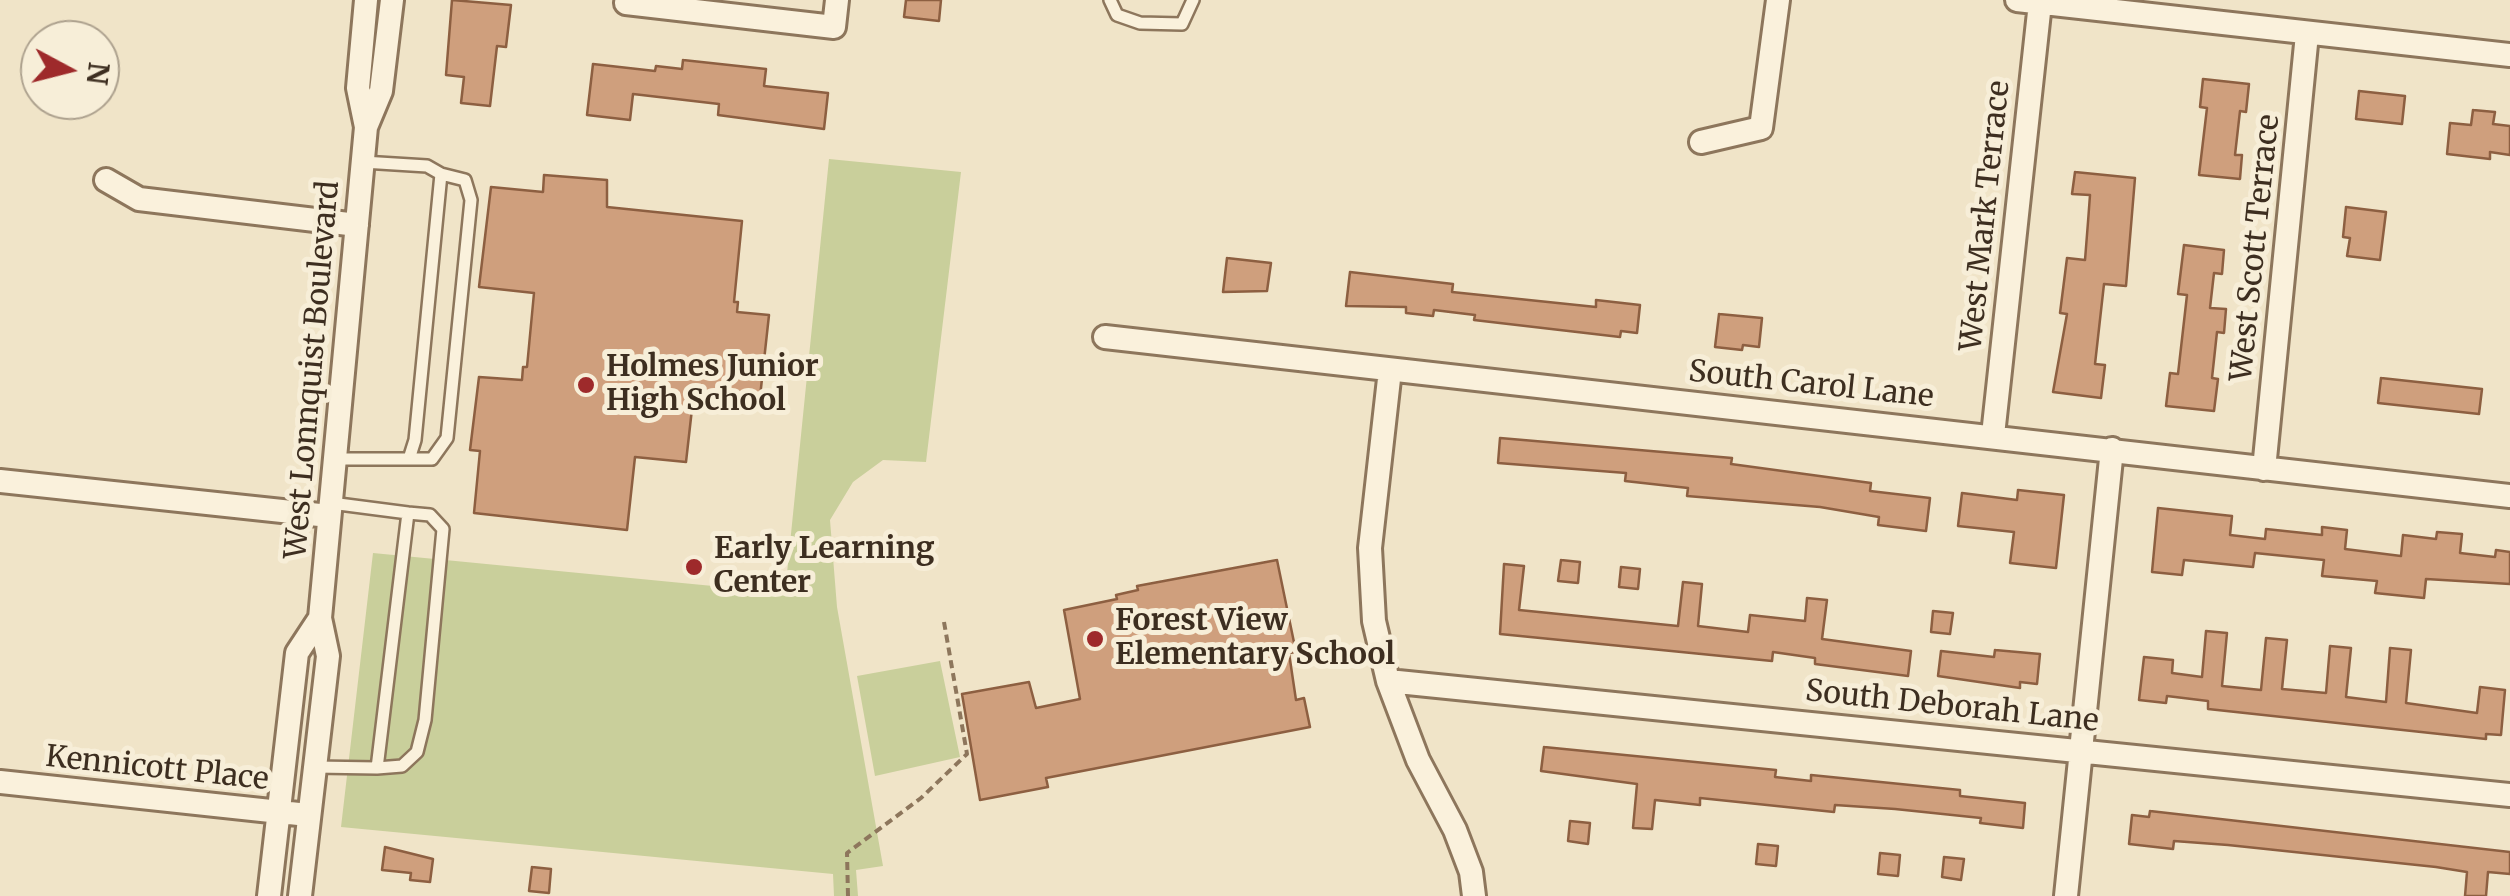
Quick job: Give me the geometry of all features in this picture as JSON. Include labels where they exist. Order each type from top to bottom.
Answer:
[{"type":"street","name":"West Lonnquist Boulevard","points":[[300,896],[328,656],[320,618],[366,127],[358,88],[366,0]]},
{"type":"street","name":"West Lonnquist Boulevard","points":[[366,127],[382,92],[392,0]]},
{"type":"street","points":[[626,3],[834,27],[837,0]]},
{"type":"street","points":[[1700,142],[1761,128],[1778,0]]},
{"type":"street","points":[[2028,2],[2168,8],[2307,34],[2510,56]]},
{"type":"street","name":"West Mark Terrace","points":[[1992,435],[2028,2]]},
{"type":"street","name":"West Scott Terrace","points":[[2264,469],[2307,34]]},
{"type":"street","points":[[106,180],[138,199],[357,226]]},
{"type":"street","name":"South Carol Lane","points":[[1105,337],[2510,496]]},
{"type":"street","points":[[1390,370],[1370,548],[1374,621],[1388,681],[1418,760],[1455,830],[1471,872],[1474,896]]},
{"type":"street","points":[[2066,896],[2112,449]]},
{"type":"street","points":[[0,481],[330,510]]},
{"type":"street","name":"West Lonnquist Boulevard","points":[[269,896],[297,653],[320,618]]},
{"type":"street","name":"South Deborah Lane","points":[[1388,681],[2510,794]]},
{"type":"street","name":"Kennicott Place","points":[[0,782],[308,815]]},
{"type":"lane","points":[[1110,0],[1117,14],[1140,23],[1182,24],[1194,0]]},
{"type":"lane","points":[[335,459],[432,459],[447,438],[471,200],[465,180],[427,166],[363,162]]},
{"type":"lane","points":[[409,459],[415,440],[441,174]]},
{"type":"lane","points":[[315,767],[402,766],[417,752],[425,720],[443,529],[430,515],[330,510]]},
{"type":"lane","points":[[377,768],[408,512]]},
{"type":"path","points":[[848,896],[847,854],[921,798],[967,754],[944,622]]},
{"type":"green space","points":[[829,159],[961,172],[926,462],[883,460],[853,482],[830,520],[837,607],[883,866],[856,870],[858,896],[834,896],[833,874],[341,827],[373,553],[785,593]]},
{"type":"green space","points":[[940,661],[960,757],[875,776],[857,676]]},
{"type":"building","points":[[452,0],[511,5],[506,47],[497,46],[490,106],[461,103],[464,77],[446,75]]},
{"type":"building","points":[[906,0],[941,0],[939,21],[904,17]]},
{"type":"building","points":[[683,60],[766,69],[764,86],[828,93],[824,129],[718,115],[719,104],[633,94],[630,120],[587,115],[593,64],[655,71],[656,66],[682,69]]},
{"type":"building","points":[[2203,79],[2249,84],[2246,112],[2240,111],[2235,155],[2242,155],[2240,179],[2199,175],[2207,108],[2200,107]]},
{"type":"building","points":[[2359,91],[2405,96],[2402,124],[2356,119]]},
{"type":"building","points":[[2473,110],[2495,112],[2493,124],[2510,126],[2510,155],[2490,152],[2490,159],[2447,154],[2450,123],[2471,125]]},
{"type":"building","points":[[2075,172],[2135,178],[2126,286],[2104,284],[2095,364],[2105,365],[2101,398],[2053,392],[2067,314],[2060,313],[2067,258],[2085,260],[2090,195],[2072,194]]},
{"type":"building","points":[[544,175],[607,180],[607,207],[742,221],[734,302],[738,302],[737,312],[769,315],[760,397],[714,393],[712,401],[693,400],[686,462],[635,457],[627,530],[474,513],[480,451],[470,450],[479,377],[522,380],[523,367],[527,367],[534,293],[479,287],[491,187],[543,192]]},
{"type":"building","points":[[2346,207],[2386,212],[2380,260],[2347,256],[2350,238],[2343,237]]},
{"type":"building","points":[[2184,245],[2224,250],[2222,274],[2214,273],[2210,308],[2226,309],[2224,333],[2217,332],[2212,378],[2218,379],[2214,411],[2166,406],[2170,373],[2178,374],[2187,295],[2178,294]]},
{"type":"building","points":[[1227,258],[1271,263],[1267,291],[1223,292]]},
{"type":"building","points":[[1350,272],[1453,284],[1452,292],[1596,307],[1596,300],[1640,305],[1637,333],[1621,331],[1620,337],[1474,320],[1475,315],[1434,310],[1433,316],[1406,313],[1406,307],[1346,306]]},
{"type":"building","points":[[1719,314],[1762,318],[1759,347],[1715,347]]},
{"type":"building","points":[[2381,378],[2482,389],[2479,414],[2378,403]]},
{"type":"building","points":[[1500,438],[1732,458],[1731,464],[1871,483],[1870,491],[1930,498],[1926,531],[1878,525],[1879,517],[1820,507],[1687,496],[1688,488],[1625,481],[1626,473],[1498,463]]},
{"type":"building","points":[[2018,490],[2064,495],[2056,568],[2010,563],[2014,532],[1958,526],[1962,493],[2017,500]]},
{"type":"building","points":[[2158,508],[2232,516],[2230,535],[2265,539],[2266,529],[2322,535],[2322,527],[2347,530],[2345,549],[2401,556],[2403,535],[2436,539],[2437,532],[2462,534],[2460,553],[2495,557],[2496,550],[2510,552],[2510,584],[2426,579],[2424,598],[2375,593],[2377,581],[2322,576],[2324,560],[2255,553],[2253,567],[2184,560],[2182,575],[2152,572]]},
{"type":"building","points":[[1277,560],[1296,652],[1289,653],[1296,700],[1304,698],[1310,727],[1046,778],[1048,787],[980,800],[962,694],[1029,682],[1036,708],[1080,699],[1064,610],[1117,599],[1116,595],[1138,590],[1137,586]]},
{"type":"building","points":[[1561,560],[1580,562],[1578,583],[1558,581]]},
{"type":"building","points":[[1504,564],[1524,566],[1519,610],[1678,626],[1683,582],[1702,584],[1698,626],[1748,632],[1750,615],[1805,621],[1807,598],[1827,600],[1822,639],[1911,651],[1908,676],[1815,664],[1815,658],[1773,652],[1772,661],[1500,634]]},
{"type":"building","points":[[1621,567],[1640,569],[1638,589],[1619,587]]},
{"type":"building","points":[[1933,611],[1953,613],[1950,634],[1931,632]]},
{"type":"building","points":[[2206,631],[2227,633],[2222,686],[2261,690],[2266,638],[2287,640],[2282,689],[2326,693],[2330,646],[2351,648],[2346,697],[2386,702],[2390,648],[2411,650],[2406,703],[2477,713],[2480,687],[2505,690],[2501,735],[2486,734],[2486,739],[2208,709],[2208,701],[2167,696],[2166,703],[2139,700],[2144,657],[2173,660],[2172,673],[2202,677]]},
{"type":"building","points":[[1995,650],[2040,654],[2037,684],[2020,682],[2020,688],[1938,676],[1941,651],[1994,657]]},
{"type":"building","points":[[1544,747],[1776,770],[1775,777],[1811,781],[1811,775],[1960,790],[1960,796],[2025,803],[2023,828],[1980,823],[1981,818],[1895,809],[1835,805],[1834,812],[1700,798],[1700,805],[1655,800],[1652,829],[1633,828],[1637,784],[1541,771]]},
{"type":"building","points":[[2150,811],[2510,852],[2510,874],[2488,872],[2486,896],[2465,896],[2467,872],[2436,867],[2228,845],[2174,841],[2173,849],[2129,844],[2132,815],[2149,817]]},
{"type":"building","points":[[1570,821],[1590,823],[1588,844],[1568,841]]},
{"type":"building","points":[[1758,844],[1778,846],[1776,866],[1756,864]]},
{"type":"building","points":[[385,847],[433,859],[430,882],[410,880],[411,873],[382,870]]},
{"type":"building","points":[[1880,853],[1900,855],[1898,876],[1878,874]]},
{"type":"building","points":[[1944,857],[1964,859],[1961,880],[1942,877]]},
{"type":"building","points":[[532,867],[551,869],[549,893],[529,891]]},
{"type":"place","name":"Holmes Junior High School","points":[[586,385]]},
{"type":"place","name":"Early Learning Center","points":[[694,567]]},
{"type":"place","name":"Forest View Elementary School","points":[[1095,639]]}]
